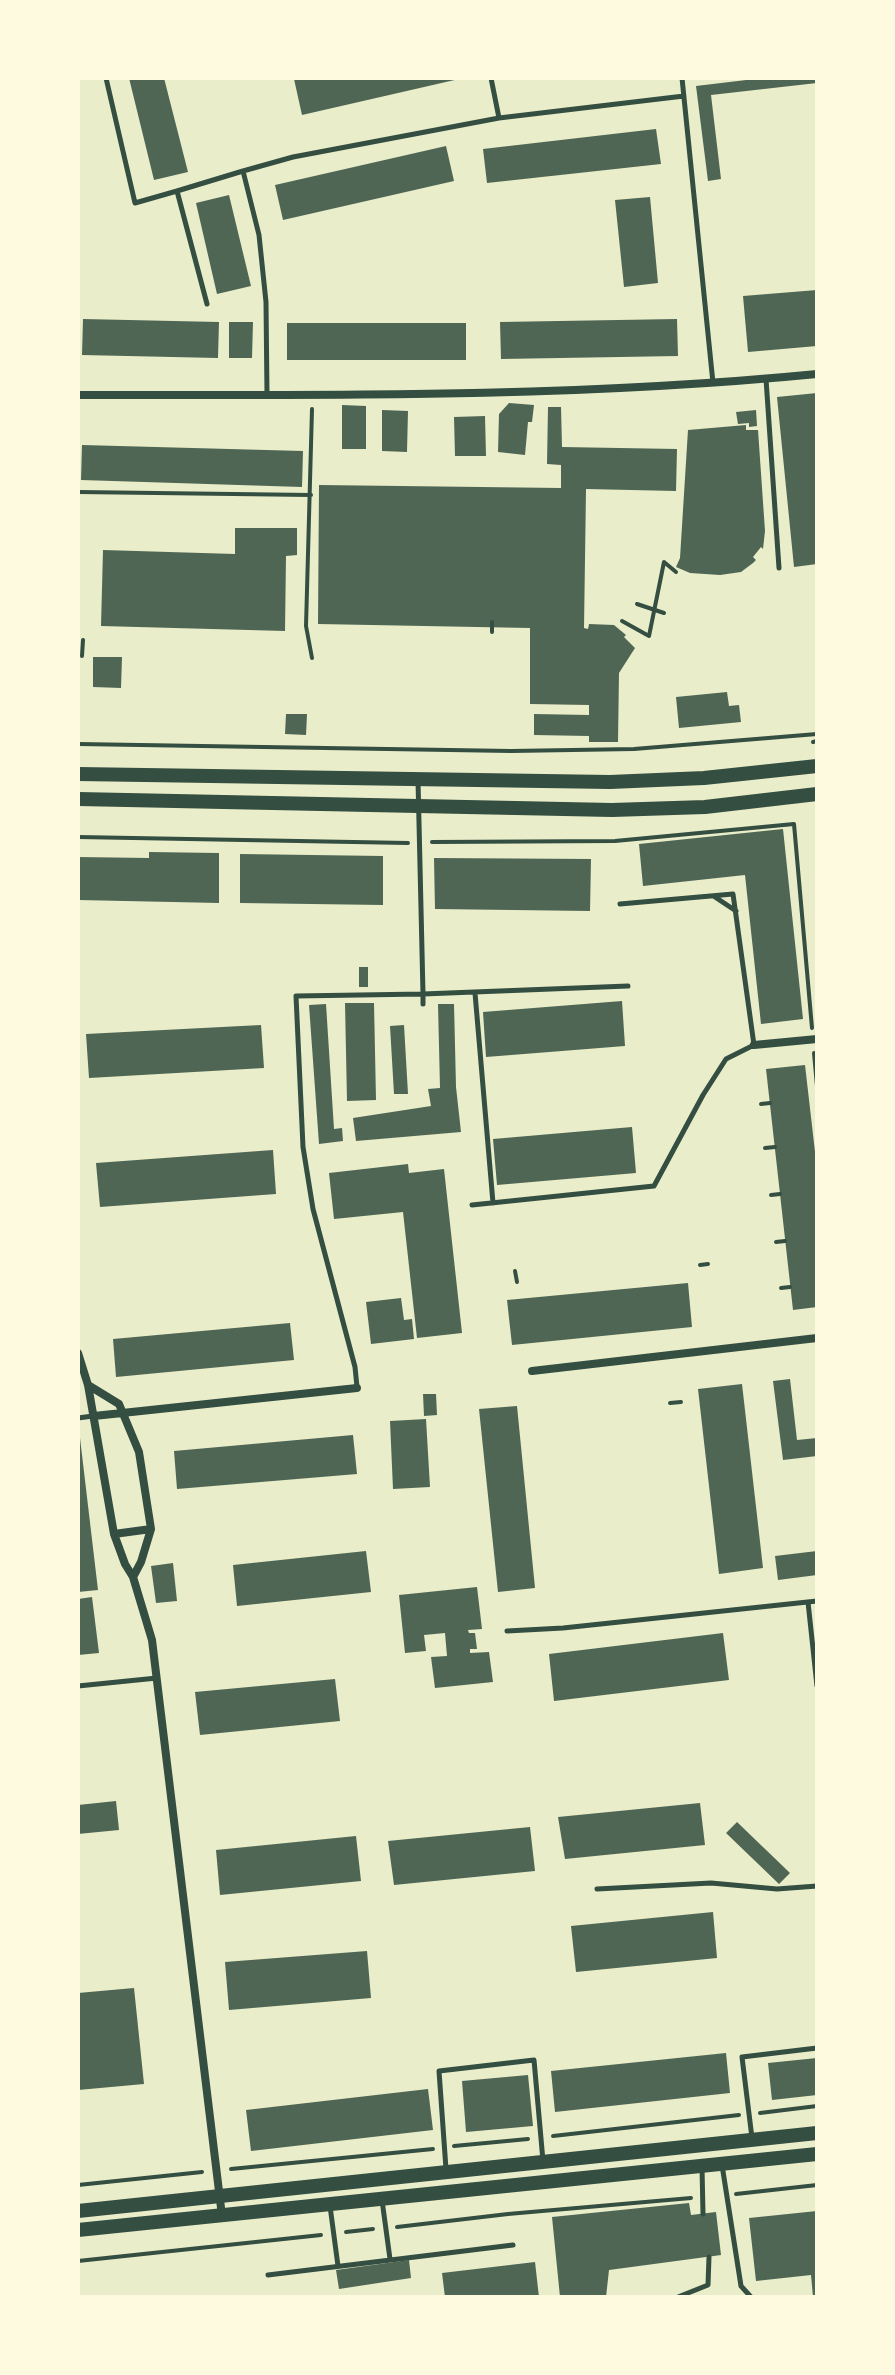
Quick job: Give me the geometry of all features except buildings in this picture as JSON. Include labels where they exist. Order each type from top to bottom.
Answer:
[{"type":"main road","points":[[78,774],[634,782],[817,766]]},
{"type":"main road","points":[[78,799],[656,809],[705,807],[817,794]]},
{"type":"main road","points":[[78,2211],[817,2133]]},
{"type":"main road","points":[[78,2230],[817,2154]]},
{"type":"street","points":[[78,395],[484,392],[713,384],[817,374]]},
{"type":"street","points":[[754,1045],[815,1039]]},
{"type":"street","points":[[532,1371],[817,1338]]},
{"type":"street","points":[[78,1353],[88,1385],[114,1534],[133,1577],[152,1640],[222,2216]]},
{"type":"street","points":[[88,1385],[119,1404],[139,1452],[151,1529],[133,1577]]},
{"type":"street","points":[[94,1416],[357,1388]]},
{"type":"street","points":[[114,1534],[151,1529]]},
{"type":"lane","points":[[106,78],[135,203],[293,157],[499,118],[684,96]]},
{"type":"lane","points":[[491,78],[499,118]]},
{"type":"lane","points":[[682,78],[713,384]]},
{"type":"lane","points":[[243,171],[259,235],[266,302],[267,395]]},
{"type":"lane","points":[[177,191],[207,304]]},
{"type":"lane","points":[[766,379],[779,568]]},
{"type":"lane","points":[[418,779],[423,1004]]},
{"type":"lane","points":[[472,1205],[654,1186],[726,1059],[754,1045],[733,894],[620,904]]},
{"type":"lane","points":[[714,896],[736,911]]},
{"type":"lane","points":[[357,1388],[355,1367],[313,1209],[303,1147],[296,996],[628,986]]},
{"type":"lane","points":[[475,992],[493,1203]]},
{"type":"lane","points":[[78,1418],[94,1416]]},
{"type":"lane","points":[[507,1631],[563,1628],[817,1601]]},
{"type":"lane","points":[[808,1602],[817,1686]]},
{"type":"lane","points":[[78,1686],[158,1677]]},
{"type":"lane","points":[[597,1889],[711,1883],[777,1889],[817,1886]]},
{"type":"lane","points":[[752,2139],[742,2057],[817,2048]]},
{"type":"lane","points":[[447,2172],[439,2071],[534,2060],[543,2162]]},
{"type":"lane","points":[[722,2164],[741,2286],[751,2297]]},
{"type":"lane","points":[[702,2166],[703,2214]]},
{"type":"lane","points":[[381,2199],[390,2259]]},
{"type":"lane","points":[[330,2205],[338,2266]]},
{"type":"lane","points":[[268,2275],[513,2245]]},
{"type":"lane","points":[[679,2297],[708,2285],[709,2257]]},
{"type":"path","points":[[312,658],[306,626],[313,395]]},
{"type":"path","points":[[78,492],[311,495]]},
{"type":"path","points":[[622,621],[649,636],[664,562],[676,572]]},
{"type":"path","points":[[637,604],[664,613]]},
{"type":"path","points":[[492,622],[492,632]]},
{"type":"path","points":[[82,656],[83,640]]},
{"type":"path","points":[[78,744],[542,751],[634,749],[817,734]]},
{"type":"path","points":[[78,837],[419,842],[615,841],[794,824],[817,1086]]},
{"type":"path","points":[[761,1104],[770,1103]]},
{"type":"path","points":[[765,1148],[775,1147]]},
{"type":"path","points":[[771,1195],[780,1194]]},
{"type":"path","points":[[776,1242],[785,1241]]},
{"type":"path","points":[[700,1265],[708,1264]]},
{"type":"path","points":[[515,1271],[517,1282]]},
{"type":"path","points":[[781,1288],[790,1287]]},
{"type":"path","points":[[670,1403],[681,1402]]},
{"type":"path","points":[[78,2185],[817,2106]]},
{"type":"path","points":[[727,2195],[817,2185]]},
{"type":"path","points":[[78,2261],[508,2214],[702,2197]]}]
